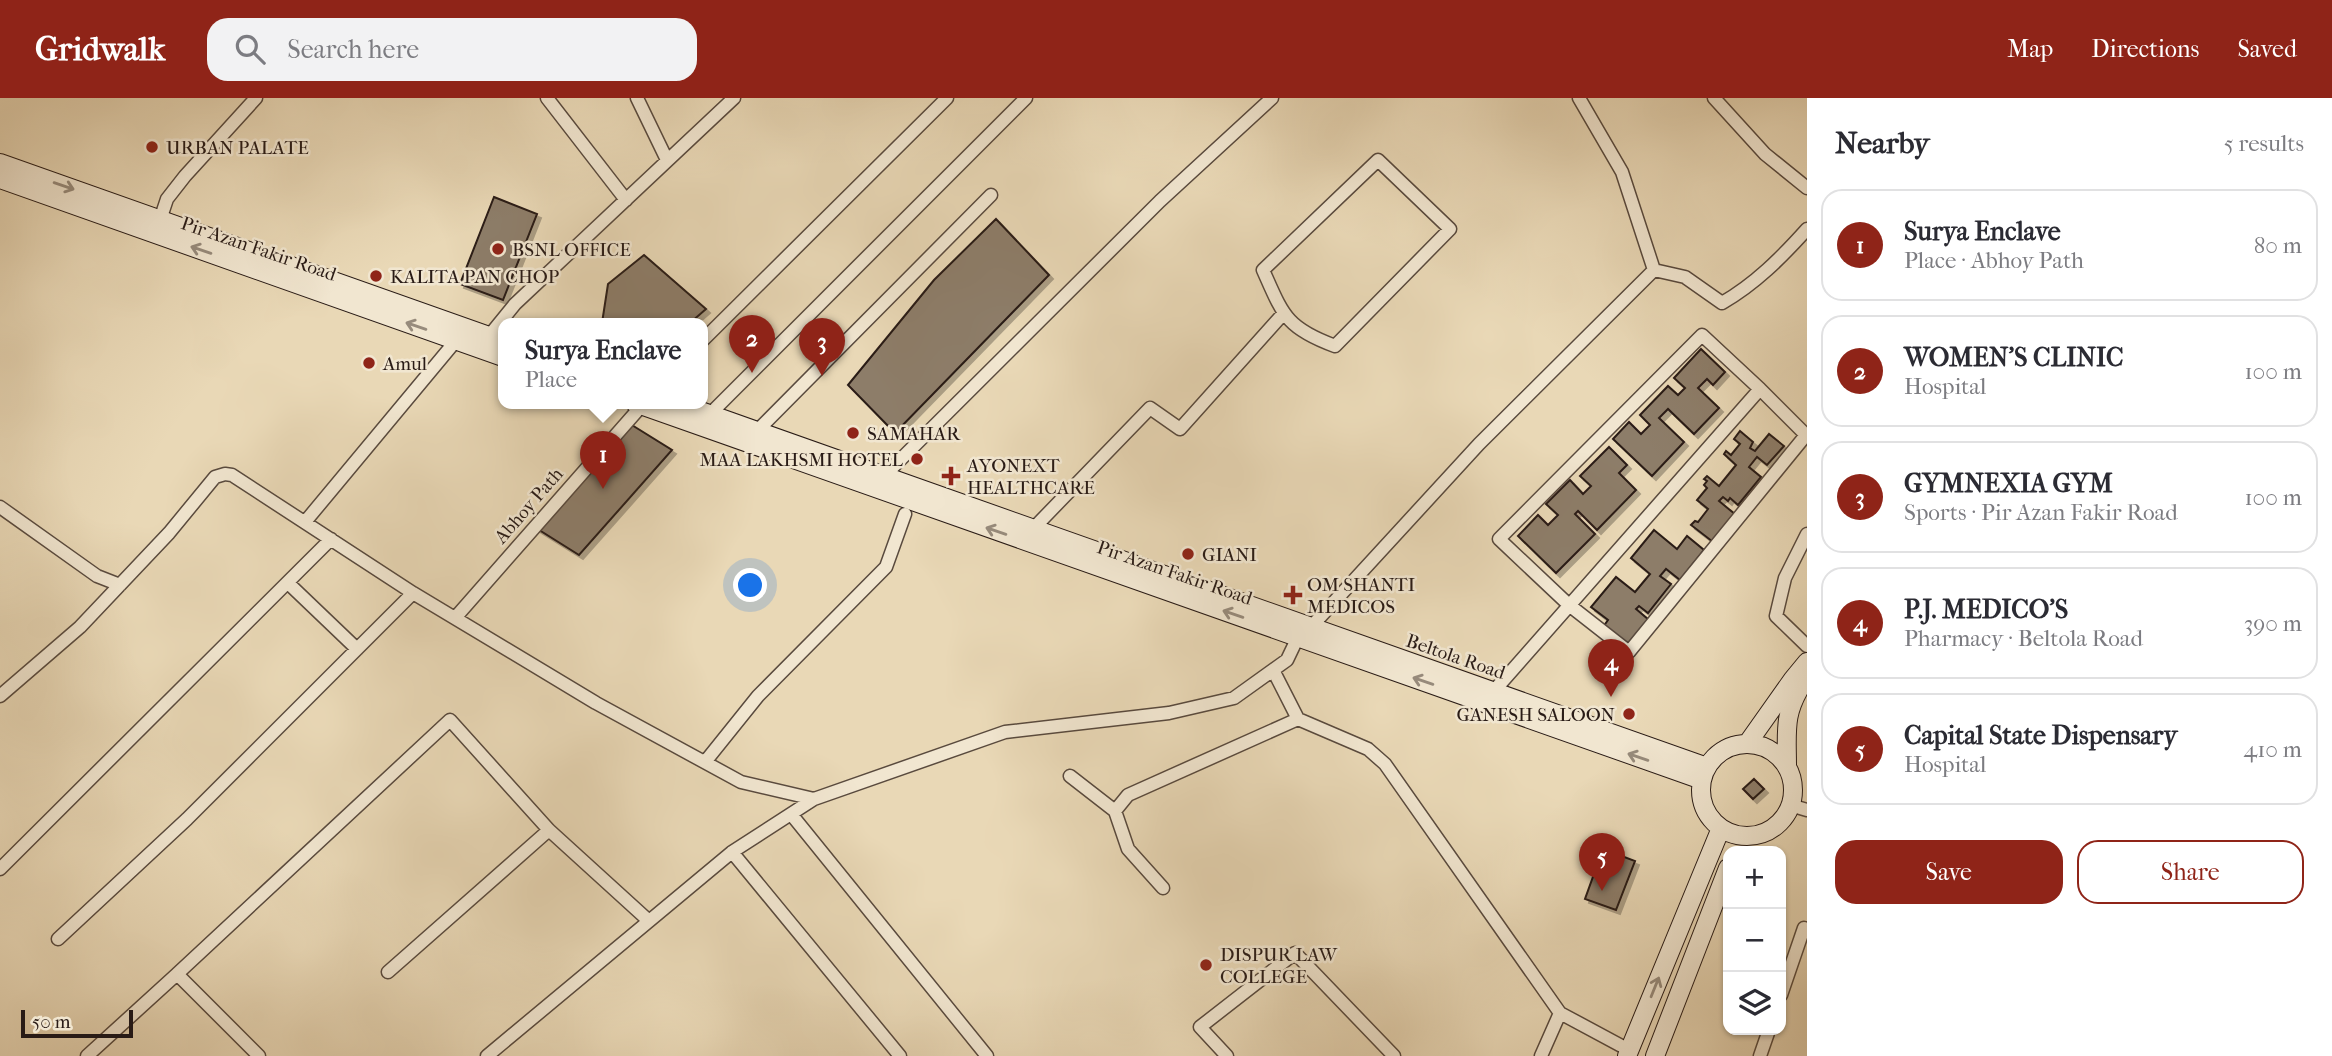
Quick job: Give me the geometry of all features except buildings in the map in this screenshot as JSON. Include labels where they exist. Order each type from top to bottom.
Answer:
[{"type":"main road","name":"Pir Azan Fakir Road","points":[[0,163],[160,220],[461,334],[498,354]]},
{"type":"main road","name":"Pir Azan Fakir Road","points":[[0,179],[461,334],[496,338]]},
{"type":"main road","name":"Pir Azan Fakir Road","points":[[644,409],[1028,534],[1705,773]]},
{"type":"main road","name":"Pir Azan Fakir Road","points":[[695,409],[884,476],[1028,534]]},
{"type":"main road","name":"Beltola Road","points":[[1304,632],[1493,691],[1705,773]]},
{"type":"main road","points":[[1747,744],[1807,662]]},
{"type":"main road","points":[[1787,767],[1770,750],[1747,744],[1725,751],[1705,773],[1701,794],[1704,807],[1711,819],[1738,843],[1771,829],[1799,807],[1787,767],[1788,715],[1791,701],[1807,677]]},
{"type":"main road","points":[[1628,1053],[1721,828]]},
{"type":"main road","points":[[1655,1056],[1723,881]]},
{"type":"street","points":[[160,220],[167,199],[185,176],[256,98]]},
{"type":"street","points":[[547,98],[626,200]]},
{"type":"street","points":[[637,98],[667,160]]},
{"type":"street","points":[[507,318],[515,304],[734,98]]},
{"type":"street","points":[[708,334],[947,98]]},
{"type":"street","points":[[710,414],[1026,98]]},
{"type":"street","points":[[884,476],[1160,201],[1272,98]]},
{"type":"street","points":[[1579,98],[1622,172],[1654,270]]},
{"type":"street","points":[[1714,98],[1765,154],[1807,188]]},
{"type":"street","points":[[1378,160],[1450,229],[1335,346],[1308,336],[1283,314],[1263,270],[1378,160]]},
{"type":"street","points":[[757,431],[992,195]]},
{"type":"street","points":[[1654,270],[1685,277],[1722,303],[1741,292],[1776,264],[1807,229]]},
{"type":"street","points":[[489,1056],[732,852],[814,799],[1005,732],[1169,713],[1234,698],[1287,660],[1304,632],[1479,444],[1654,270]]},
{"type":"street","points":[[1028,534],[1150,408],[1180,429],[1283,314]]},
{"type":"street","points":[[304,522],[461,334]]},
{"type":"street","points":[[1702,335],[1760,389],[1807,435],[1629,652],[1569,605],[1499,539],[1702,335]]},
{"type":"street","points":[[1493,691],[1760,389]]},
{"type":"street","name":"Abhoy Path","points":[[455,618],[636,409]]},
{"type":"street","points":[[0,695],[80,627],[169,533],[215,477],[225,474],[232,475],[413,593],[596,703],[741,782],[814,799]]},
{"type":"street","points":[[0,506],[97,576],[120,585]]},
{"type":"street","points":[[705,762],[758,696],[886,567],[905,514]]},
{"type":"street","points":[[1807,534],[1785,578],[1776,616],[1807,646]]},
{"type":"street","points":[[0,869],[331,539]]},
{"type":"street","points":[[288,583],[357,649]]},
{"type":"street","points":[[58,939],[187,819],[413,593]]},
{"type":"street","points":[[1273,670],[1298,719],[1368,749],[1385,764],[1560,1013],[1628,1053]]},
{"type":"street","points":[[1115,811],[1128,795],[1298,719]]},
{"type":"street","points":[[87,1056],[450,720],[549,830],[649,921]]},
{"type":"street","points":[[1070,776],[1115,811],[1128,849],[1163,888]]},
{"type":"street","points":[[791,814],[987,1056]]},
{"type":"street","points":[[388,972],[549,830]]},
{"type":"street","points":[[732,852],[900,1056]]},
{"type":"street","points":[[1786,980],[1804,928],[1807,929]]},
{"type":"street","points":[[1227,1056],[1200,1027],[1295,953],[1394,1056]]},
{"type":"street","points":[[177,974],[258,1056]]},
{"type":"street","points":[[1541,1056],[1560,1013]]},
{"type":"street","points":[[1760,1056],[1767,1035]]},
{"type":"place","name":"URBAN PALATE","points":[[152,147]]},
{"type":"place","name":"BSNL OFFICE","points":[[498,249]]},
{"type":"place","name":"KALITA PAN CHOP","points":[[376,276]]},
{"type":"place","name":"Amul","points":[[369,363]]},
{"type":"place","name":"WOMEN'S CLINIC","points":[[752,373]]},
{"type":"place","name":"GYMNEXIA GYM","points":[[822,376]]},
{"type":"place","name":"SAMAHAR","points":[[853,433]]},
{"type":"place","name":"MAA LAKHSMI HOTEL","points":[[917,459]]},
{"type":"place","name":"AYONEXT HEALTHCARE","points":[[951,476]]},
{"type":"place","name":"Surya Enclave","points":[[603,489]]},
{"type":"place","name":"GIANI","points":[[1188,554]]},
{"type":"place","name":"OM SHANTI MEDICOS","points":[[1293,595]]},
{"type":"place","name":"P.J. MEDICO'S","points":[[1611,697]]},
{"type":"place","name":"GANESH SALOON","points":[[1629,714]]},
{"type":"place","name":"Capital State Dispensary","points":[[1602,891]]},
{"type":"place","name":"DISPUR LAW COLLEGE","points":[[1206,965]]}]
